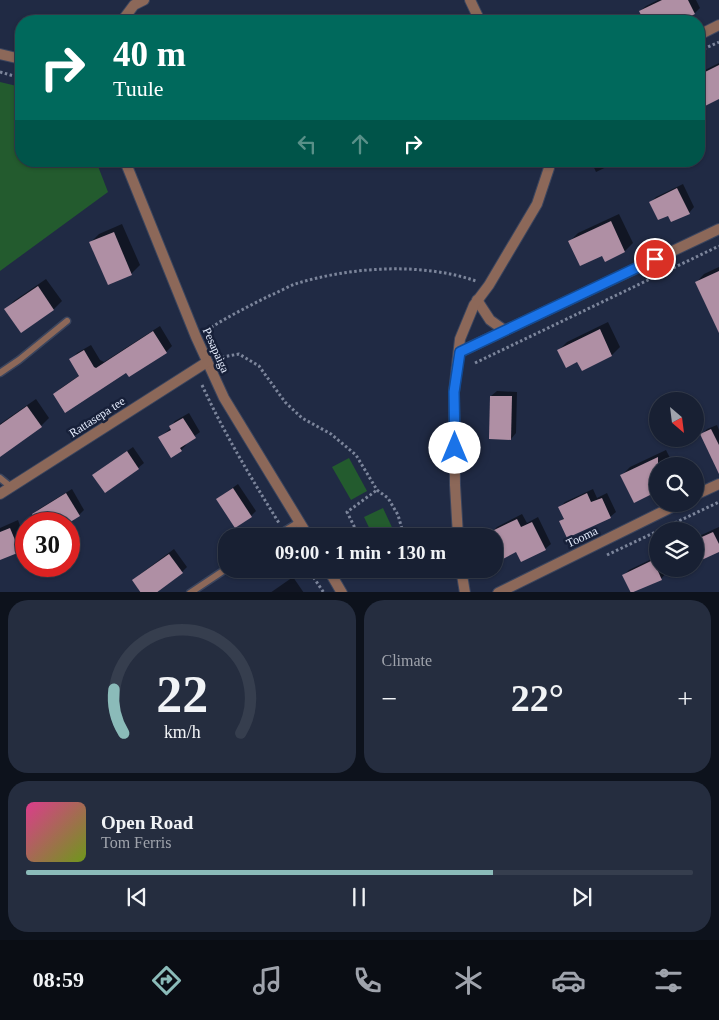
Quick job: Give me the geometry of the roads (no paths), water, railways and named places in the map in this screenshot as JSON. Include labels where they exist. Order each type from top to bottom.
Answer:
[{"type":"street","points":[[126,15],[134,5],[144,0]]},
{"type":"street","points":[[470,0],[477,15]]},
{"type":"street","points":[[705,32],[719,25]]},
{"type":"street","points":[[0,54],[15,58]]},
{"type":"street","name":"Pesapaiga","points":[[127,167],[196,337],[224,398],[303,528]]},
{"type":"street","points":[[458,528],[454,392],[460,339],[477,300],[489,285],[537,204],[549,167]]},
{"type":"street","points":[[460,352],[719,229]]},
{"type":"street","points":[[477,300],[490,320],[504,330]]},
{"type":"street","name":"Rattasepa tee","points":[[0,494],[207,362]]},
{"type":"street","points":[[704,491],[719,484]]},
{"type":"street","name":"Tooma","points":[[498,592],[662,512]]},
{"type":"street","points":[[333,578],[342,592]]},
{"type":"street","points":[[463,578],[465,592]]},
{"type":"lane","points":[[0,373],[67,321]]},
{"type":"lane","points":[[0,478],[11,487]]},
{"type":"lane","points":[[289,528],[299,522]]},
{"type":"lane","points":[[190,592],[218,574]]}]
